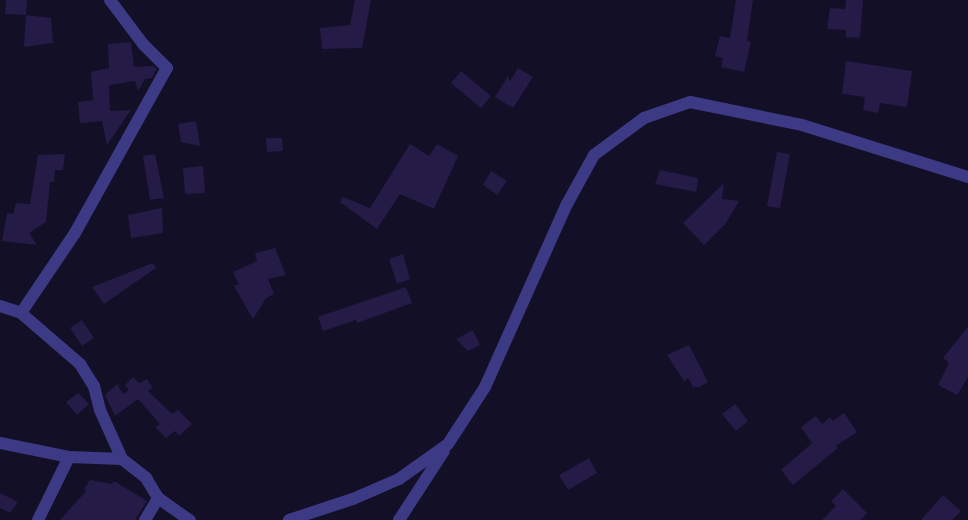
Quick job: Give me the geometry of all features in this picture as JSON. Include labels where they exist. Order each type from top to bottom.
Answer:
[{"type":"street","points":[[21,312],[75,233],[167,68],[142,44],[110,0]]},
{"type":"street","points":[[399,520],[485,386],[567,204],[594,155],[644,118],[690,102],[802,125],[968,177]]},
{"type":"street","points":[[0,306],[21,312],[80,364],[94,386],[100,410],[122,459],[146,478],[158,498],[190,520]]},
{"type":"street","points":[[0,443],[69,457],[122,459]]},
{"type":"street","points":[[289,520],[353,499],[399,479],[448,444]]},
{"type":"street","points":[[38,520],[69,457]]},
{"type":"street","points":[[145,520],[158,498]]},
{"type":"building","points":[[6,0],[27,0],[26,15],[5,14]]},
{"type":"building","points":[[355,0],[371,0],[362,48],[322,49],[320,28],[350,25]]},
{"type":"building","points":[[736,0],[753,0],[747,41],[751,42],[744,72],[721,67],[723,58],[715,56],[720,36],[730,38]]},
{"type":"building","points":[[846,0],[863,0],[860,38],[846,37],[846,30],[827,29],[830,8],[845,9]]},
{"type":"building","points":[[26,15],[51,18],[53,43],[24,47]]},
{"type":"building","points":[[131,42],[134,67],[153,66],[157,69],[152,78],[145,79],[138,91],[135,81],[109,85],[110,111],[131,110],[107,145],[102,121],[80,123],[78,102],[93,100],[91,72],[109,68],[108,44]]},
{"type":"building","points":[[846,61],[912,71],[907,107],[880,103],[878,113],[863,110],[865,97],[842,94]]},
{"type":"building","points":[[518,68],[533,77],[513,108],[495,97],[508,76],[510,81]]},
{"type":"building","points":[[461,71],[491,96],[481,108],[451,83]]},
{"type":"building","points":[[196,121],[200,146],[181,142],[178,124]]},
{"type":"building","points":[[266,138],[282,138],[283,151],[267,152]]},
{"type":"building","points":[[410,144],[429,156],[437,144],[458,156],[434,209],[400,194],[377,229],[340,202],[343,197],[370,208]]},
{"type":"building","points":[[777,152],[790,154],[780,208],[767,206]]},
{"type":"building","points":[[65,154],[63,170],[55,170],[54,182],[50,182],[46,222],[29,233],[37,245],[2,241],[7,213],[13,214],[16,203],[30,204],[38,155]]},
{"type":"building","points":[[155,154],[164,198],[150,200],[143,156]]},
{"type":"building","points":[[203,166],[205,193],[185,194],[183,168]]},
{"type":"building","points":[[660,170],[698,178],[696,192],[655,184]]},
{"type":"building","points":[[491,171],[507,181],[497,195],[483,185]]},
{"type":"building","points":[[724,183],[722,199],[739,201],[726,223],[704,245],[683,223]]},
{"type":"building","points":[[162,208],[163,233],[131,238],[128,215]]},
{"type":"building","points":[[275,248],[286,275],[268,279],[274,294],[266,298],[253,319],[234,286],[239,284],[233,272],[257,261],[255,253]]},
{"type":"building","points":[[403,254],[410,279],[397,284],[389,259]]},
{"type":"building","points":[[153,263],[156,268],[104,304],[92,287]]},
{"type":"building","points":[[406,287],[412,303],[357,323],[356,320],[323,331],[318,317]]},
{"type":"building","points":[[82,320],[94,338],[82,346],[70,328]]},
{"type":"building","points":[[968,327],[968,377],[957,395],[938,385],[949,363],[943,358]]},
{"type":"building","points":[[473,330],[480,345],[468,351],[456,339]]},
{"type":"building","points":[[689,345],[708,382],[699,387],[693,387],[688,378],[684,381],[667,355]]},
{"type":"building","points":[[133,377],[139,383],[147,379],[153,388],[148,391],[172,414],[178,410],[192,424],[179,436],[175,431],[166,438],[155,427],[160,424],[138,399],[115,416],[105,395],[117,384],[123,394],[129,390],[125,385]]},
{"type":"building","points":[[78,393],[89,404],[77,415],[66,402]]},
{"type":"building","points":[[735,404],[748,421],[736,431],[722,414]]},
{"type":"building","points":[[844,413],[857,432],[836,446],[838,448],[793,485],[781,470],[812,443],[801,427],[816,416],[822,424],[830,417],[833,421]]},
{"type":"building","points":[[589,458],[597,473],[568,490],[559,475]]},
{"type":"building","points":[[90,480],[112,484],[114,481],[147,501],[135,520],[60,520],[86,491],[84,489]]},
{"type":"building","points":[[843,489],[867,513],[861,520],[822,520],[836,506],[831,501]]},
{"type":"building","points":[[0,493],[18,502],[10,513],[0,508]]},
{"type":"building","points":[[943,495],[961,511],[952,520],[921,520]]}]
